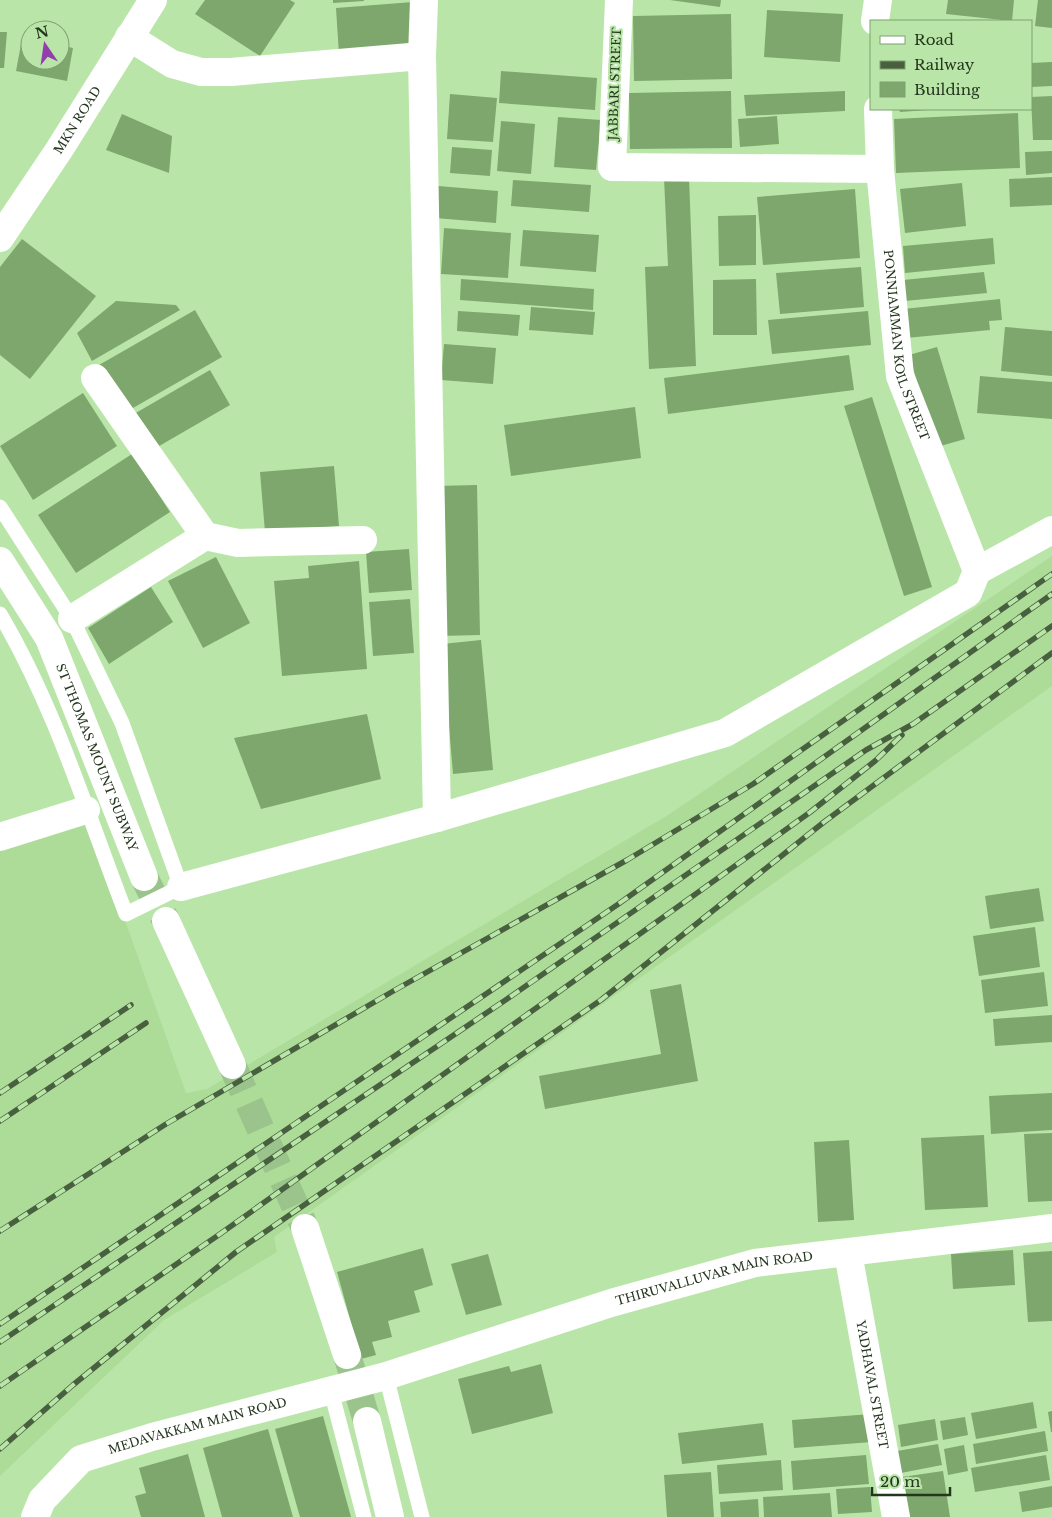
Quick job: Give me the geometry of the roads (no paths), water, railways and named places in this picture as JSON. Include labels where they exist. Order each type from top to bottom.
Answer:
[{"type":"street","points":[[424,0],[422,56],[438,818]]},
{"type":"street","name":"JABBARI STREET","points":[[619,0],[612,167],[880,169]]},
{"type":"street","points":[[875,20],[878,0]]},
{"type":"street","name":"MKN ROAD","points":[[0,238],[59,150],[129,37],[148,2]]},
{"type":"street","points":[[129,37],[172,64],[201,72],[232,72],[422,56]]},
{"type":"street","name":"PONNIAMMAN KOIL STREET","points":[[878,110],[880,169],[900,376],[977,570]]},
{"type":"street","points":[[95,378],[205,536],[238,543],[363,540]]},
{"type":"street","points":[[181,887],[438,818],[725,732],[968,592],[977,570],[1052,530]]},
{"type":"street","points":[[72,619],[205,536]]},
{"type":"street","name":"ST THOMAS MOUNT SUBWAY","points":[[0,561],[49,638],[144,877]]},
{"type":"street","points":[[0,837],[86,810]]},
{"type":"street","points":[[166,921],[232,1066]]},
{"type":"street","points":[[305,1228],[347,1355]]},
{"type":"street","name":"THIRUVALLUVAR MAIN ROAD","points":[[386,1376],[611,1303],[755,1262],[848,1253],[1052,1228]]},
{"type":"street","name":"YADHAVAL STREET","points":[[848,1253],[896,1517]]},
{"type":"street","name":"MEDAVAKKAM MAIN ROAD","points":[[35,1517],[42,1500],[80,1459],[152,1437],[386,1376]]},
{"type":"street","points":[[367,1421],[390,1517]]},
{"type":"lane","points":[[0,506],[72,619],[122,723],[181,887],[126,914],[55,725],[17,643],[0,614]]},
{"type":"lane","points":[[386,1376],[422,1517]]},
{"type":"lane","points":[[331,1390],[364,1517]]},
{"type":"tunnel","points":[[144,877],[166,921]]},
{"type":"tunnel","points":[[232,1065],[305,1228]]},
{"type":"tunnel","points":[[347,1355],[367,1421]]},
{"type":"railway","points":[[0,1231],[166,1124],[395,990],[627,860],[753,784],[1052,574]]},
{"type":"railway","points":[[0,1324],[617,905],[1052,594]]},
{"type":"railway","points":[[0,1342],[507,999],[866,750],[913,724],[1052,626]]},
{"type":"railway","points":[[0,1449],[73,1385],[236,1252],[601,1000],[824,822],[1052,653]]},
{"type":"railway","points":[[0,1386],[220,1234],[809,813],[875,761],[902,735]]},
{"type":"railway","points":[[0,1093],[131,1005]]},
{"type":"railway","points":[[0,1121],[146,1023]]}]
